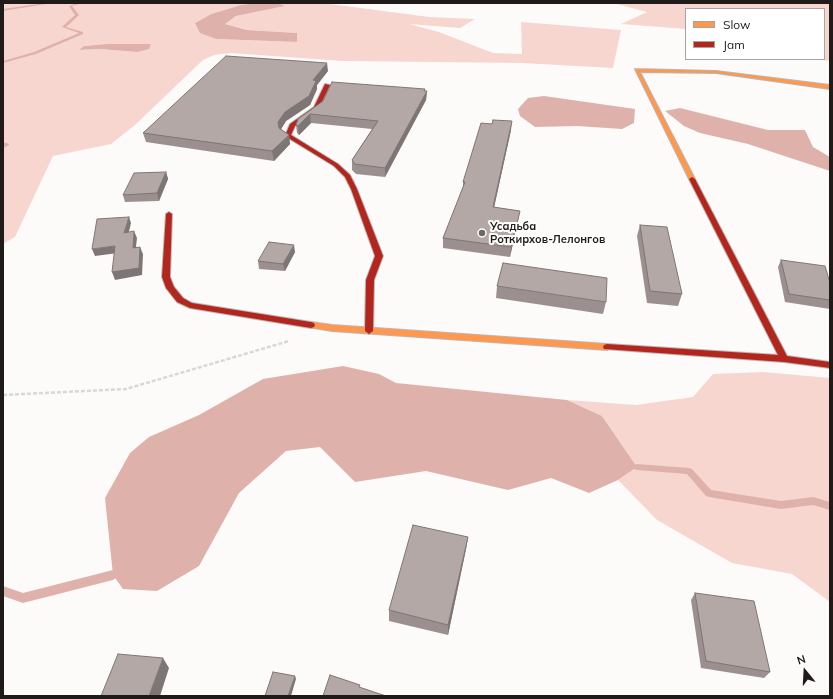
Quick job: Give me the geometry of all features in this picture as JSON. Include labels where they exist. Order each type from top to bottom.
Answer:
[{"type":"street","points":[[784,359],[637,70],[716,72],[830,87]]},
{"type":"street","points":[[327,85],[316,108],[292,125],[288,132],[288,136],[336,164],[348,176],[354,189],[379,256],[370,280],[369,331]]},
{"type":"street","points":[[169,214],[166,277],[170,288],[180,300],[190,305],[225,312],[332,328],[784,359],[830,366]]},
{"type":"path","points":[[3,395],[126,389],[294,340]]},
{"type":"shaded area","points":[[3,3],[256,3],[241,5],[211,14],[195,23],[216,39],[296,42],[296,33],[247,30],[225,24],[236,16],[284,6],[278,3],[323,3],[429,17],[475,19],[460,28],[409,24],[439,32],[493,53],[522,54],[521,22],[621,30],[613,68],[522,63],[343,61],[230,53],[214,55],[203,60],[135,125],[111,144],[53,156],[15,237],[3,244]],"holes":[[[107,44],[151,44],[137,52],[99,49],[79,50],[84,46]]]},
{"type":"shaded area","points":[[278,3],[285,6],[236,16],[225,24],[247,30],[297,33],[297,42],[216,39],[200,33],[195,23],[211,14],[241,5]]},
{"type":"shaded area","points":[[456,3],[830,3],[830,61],[821,60],[825,60],[825,8],[685,8],[685,29],[621,24],[647,12],[617,4]]},
{"type":"shaded area","points":[[107,44],[151,44],[149,49],[137,52],[99,49],[79,50],[84,46]]},
{"type":"shaded area","points":[[544,96],[635,109],[634,123],[622,129],[577,126],[535,127],[520,116],[518,109],[528,98]]},
{"type":"shaded area","points":[[680,108],[768,130],[805,130],[813,147],[830,157],[830,171],[748,144],[700,133],[684,126],[665,111]]},
{"type":"shaded area","points":[[343,366],[379,374],[396,383],[567,400],[602,416],[637,467],[618,480],[589,493],[551,478],[508,490],[426,471],[355,482],[320,447],[286,451],[239,493],[199,566],[157,591],[123,589],[113,575],[105,498],[130,453],[149,437],[199,415],[263,379]]},
{"type":"shaded area","points":[[763,372],[830,378],[830,602],[792,574],[732,563],[657,520],[618,480],[637,467],[602,416],[567,400],[636,405],[693,397],[713,374]]},
{"type":"building","points":[[226,56],[327,63],[313,80],[316,81],[309,96],[285,112],[278,122],[279,128],[289,135],[272,151],[143,133]]},
{"type":"building","points":[[332,82],[425,89],[424,91],[427,91],[385,168],[355,164],[352,160],[378,121],[310,114],[298,126],[296,125],[298,119],[323,101]]},
{"type":"building","points":[[493,120],[512,121],[493,207],[520,211],[511,247],[443,238],[465,182],[463,182],[481,123],[492,124]]},
{"type":"building","points":[[166,172],[157,193],[123,195],[134,173]]},
{"type":"building","points":[[129,217],[124,233],[134,231],[133,248],[140,247],[139,268],[112,272],[115,246],[92,249],[97,219]]},
{"type":"building","points":[[640,225],[667,227],[682,294],[650,291]]},
{"type":"building","points":[[269,242],[294,245],[283,264],[258,261]]},
{"type":"building","points":[[781,260],[825,266],[830,283],[830,300],[789,294]]},
{"type":"building","points":[[503,263],[607,278],[606,302],[497,286]]},
{"type":"building","points":[[413,525],[468,537],[448,625],[389,610]]},
{"type":"building","points":[[695,593],[754,601],[770,672],[706,661]]},
{"type":"building","points":[[118,654],[163,658],[149,696],[101,696]]},
{"type":"building","points":[[273,672],[295,676],[288,696],[265,696]]},
{"type":"building","points":[[330,675],[360,685],[359,687],[386,696],[323,696]]},
{"type":"waterway","points":[[3,10],[51,3]]},
{"type":"waterway","points":[[3,62],[35,53],[82,33],[64,27],[77,15],[70,6],[82,3]]},
{"type":"waterway","points":[[3,143],[7,145],[3,147]]},
{"type":"waterway","points":[[637,467],[689,471],[709,493],[781,505],[813,501],[830,506]]},
{"type":"waterway","points":[[3,591],[23,598],[113,575]]},
{"type":"traffic: slow","points":[[692,179],[637,70],[716,72],[830,87]]},
{"type":"traffic: slow","points":[[311,325],[332,328],[607,347]]},
{"type":"traffic: jam","points":[[327,85],[316,108],[292,125],[288,136],[336,165],[348,176],[354,189],[379,256],[370,280],[369,331]]},
{"type":"traffic: jam","points":[[692,179],[784,359]]},
{"type":"traffic: jam","points":[[169,214],[166,277],[170,288],[180,300],[190,305],[311,325]]},
{"type":"traffic: jam","points":[[607,347],[784,359],[830,365]]},
{"type":"place","name":"Усадьба Роткирхов-Лелонгов","points":[[482,233]]}]
